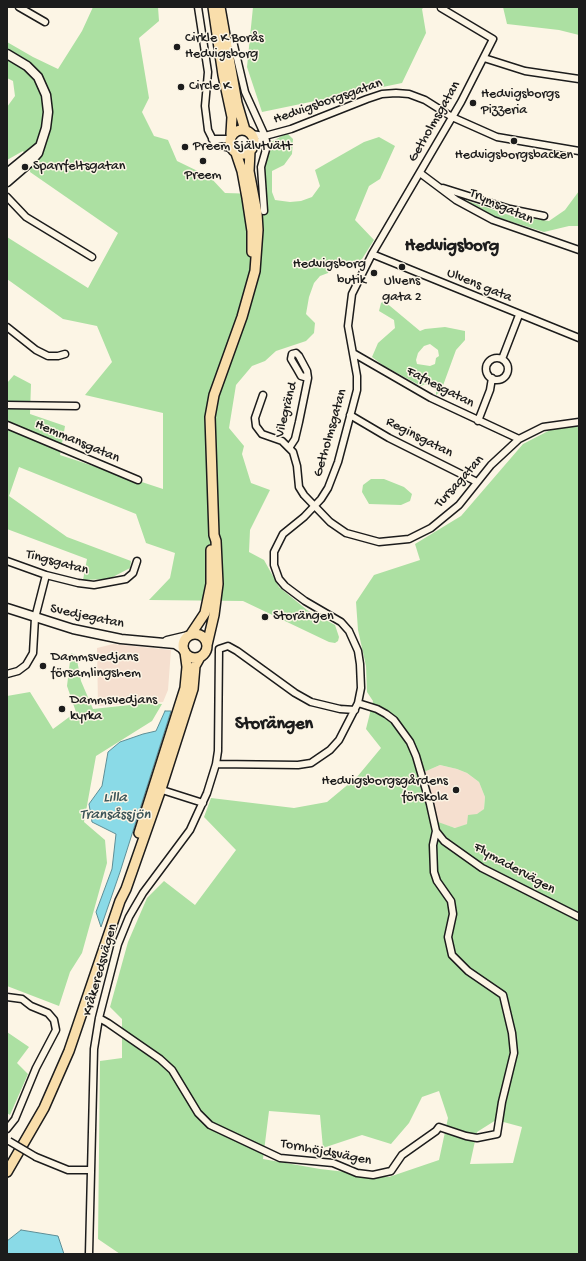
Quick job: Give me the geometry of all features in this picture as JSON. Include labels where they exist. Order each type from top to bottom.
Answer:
[{"type":"main road","points":[[213,7],[223,75],[232,117],[232,144],[242,171],[250,213],[252,242],[251,281]]},
{"type":"main road","points":[[157,788],[193,689],[195,666],[200,657],[206,652],[214,615],[218,584],[216,541],[214,535],[210,416],[214,395],[242,317],[256,259],[258,230],[257,213],[249,171],[254,142],[248,132],[237,103],[220,7]]},
{"type":"main road","points":[[232,144],[240,129],[248,132]]},
{"type":"main road","points":[[232,144],[243,154],[252,148]]},
{"type":"main road","points":[[7,1172],[44,1108],[69,1051],[120,901],[126,889],[157,788],[185,688],[187,667],[184,642],[205,614],[210,584],[211,541],[214,535]]},
{"type":"main road","points":[[190,635],[202,636],[207,645]]},
{"type":"main road","points":[[184,651],[191,658],[200,657]]},
{"type":"street","points":[[18,7],[45,22]]},
{"type":"street","points":[[198,7],[208,72],[206,116],[208,130],[212,139],[217,145],[232,144]]},
{"type":"street","name":"Getholmsgatan","points":[[216,764],[277,766],[311,763],[330,750],[339,740],[358,703],[361,688],[360,664],[358,651],[349,631],[341,622],[305,601],[285,586],[279,578],[274,565],[276,546],[283,534],[315,507],[328,488],[334,473],[356,390],[357,376],[348,326],[352,294],[372,254],[452,118],[493,39],[441,8]]},
{"type":"street","points":[[233,41],[245,92],[265,136],[267,146],[261,167],[264,211]]},
{"type":"street","points":[[7,54],[38,77],[46,95],[48,119],[45,134],[38,153],[29,164],[7,182]]},
{"type":"street","points":[[484,58],[525,71],[579,79]]},
{"type":"street","name":"Hedvigsborgsgatan","points":[[252,148],[265,136],[291,129],[367,99],[396,93],[414,96],[425,100],[452,118],[497,137],[579,151]]},
{"type":"street","name":"Hedvigsborgsgatan","points":[[248,132],[265,136]]},
{"type":"street","points":[[212,139],[232,144]]},
{"type":"street","points":[[7,173],[40,146]]},
{"type":"street","name":"Trymsgatan","points":[[420,173],[456,200],[493,220],[579,250]]},
{"type":"street","points":[[437,187],[510,209],[544,216]]},
{"type":"street","points":[[7,197],[26,218],[92,257]]},
{"type":"street","name":"Ulvens gata","points":[[372,254],[519,315],[579,338]]},
{"type":"street","points":[[502,359],[519,315]]},
{"type":"street","points":[[7,327],[36,350],[48,356],[65,354]]},
{"type":"street","name":"Fafnesgatan","points":[[353,353],[424,395],[519,439]]},
{"type":"street","points":[[495,358],[502,359],[508,368],[506,376],[499,380],[492,378],[486,370],[488,362],[495,358]]},
{"type":"street","name":"Vilegränd","points":[[289,448],[295,439],[300,422],[308,378]]},
{"type":"street","points":[[478,421],[490,390],[492,378]]},
{"type":"street","points":[[263,395],[255,418],[257,430],[282,441],[289,448]]},
{"type":"street","points":[[7,405],[76,406]]},
{"type":"street","name":"Reginsgatan","points":[[350,415],[389,438],[477,482]]},
{"type":"street","name":"Tursagatan","points":[[289,448],[295,458],[300,490],[330,522],[353,535],[379,542],[402,540],[431,528],[452,513],[491,465],[519,439],[542,427],[579,422]]},
{"type":"street","name":"Hemmansgatan","points":[[7,425],[138,480]]},
{"type":"street","name":"Tingsgatan","points":[[7,561],[46,575],[78,583],[94,585],[126,580],[133,573],[137,561]]},
{"type":"street","points":[[7,674],[26,665],[33,653],[35,618],[46,575]]},
{"type":"street","name":"Svedjegatan","points":[[7,608],[35,618],[121,638],[175,644],[184,651]]},
{"type":"street","name":"Svedjegatan","points":[[164,642],[190,635]]},
{"type":"street","name":"Kråkeredsvägen","points":[[89,1254],[94,1049],[98,1018],[116,951],[129,917],[143,893],[190,830],[203,803],[216,764],[219,722],[219,651],[221,647],[228,646],[311,702],[340,709],[355,710]]},
{"type":"street","points":[[358,703],[377,709],[386,714],[394,720],[410,742],[428,797],[436,831]]},
{"type":"street","points":[[157,788],[203,803]]},
{"type":"street","name":"Flymadervägen","points":[[436,831],[444,840],[482,868],[579,917]]},
{"type":"street","name":"Tornhöjdsvägen","points":[[98,1018],[108,1023],[172,1070],[198,1113],[210,1125],[280,1158],[333,1163],[365,1175],[385,1173],[391,1171],[402,1155],[436,1131],[439,1127],[477,1138],[497,1134],[502,1102],[514,1053],[512,1033],[503,995],[468,971],[452,955],[448,937],[453,914],[451,901],[437,880],[434,872],[433,845],[436,831]]},
{"type":"street","points":[[7,997],[22,999],[31,1006],[48,1013],[54,1020],[56,1030],[52,1041],[36,1068],[15,1119],[7,1130]]},
{"type":"street","points":[[8,1140],[36,1157],[68,1170],[91,1170]]},
{"type":"shaded area","points":[[113,644],[171,650],[168,690],[163,702],[98,706],[97,648]]},
{"type":"shaded area","name":"Hedvigsborgsgårdens förskola","points":[[440,765],[467,773],[479,782],[485,797],[484,809],[467,824],[456,828],[438,823],[424,772]]},
{"type":"green space","points":[[93,7],[158,7],[159,21],[139,38],[149,98],[142,112],[154,136],[168,140],[177,161],[210,177],[225,193],[259,194],[263,157],[271,142],[287,133],[293,139],[292,154],[284,165],[272,171],[272,192],[275,200],[290,202],[301,201],[312,197],[320,186],[315,170],[364,142],[379,137],[395,146],[380,179],[369,186],[355,220],[374,240],[362,259],[355,263],[351,261],[333,264],[328,273],[320,276],[314,283],[309,297],[306,314],[315,323],[314,333],[306,341],[276,351],[265,361],[252,366],[236,385],[229,428],[244,446],[242,454],[251,483],[270,490],[250,530],[249,552],[264,560],[279,587],[307,610],[335,625],[339,637],[338,641],[335,643],[329,642],[243,601],[149,600],[170,578],[175,553],[146,543],[136,514],[19,467],[9,496],[67,537],[131,561],[130,568],[109,579],[83,580],[87,559],[7,529],[7,383],[14,375],[31,384],[30,414],[65,426],[60,455],[163,489],[163,413],[85,395],[112,362],[97,326],[63,319],[7,279],[7,237],[88,288],[118,233],[30,172],[31,165],[23,151],[7,160],[7,107],[15,96],[13,81],[7,78],[7,42],[58,69],[82,31]]},
{"type":"green space","points":[[253,7],[424,7],[422,9],[426,33],[402,83],[262,112],[247,67]]},
{"type":"green space","points":[[503,7],[579,7],[579,35],[559,30],[507,24]]},
{"type":"green space","points":[[579,191],[579,226],[569,226],[544,232],[487,214],[462,199],[512,216],[549,221],[565,210]]},
{"type":"green space","points":[[384,301],[420,331],[445,327],[465,331],[465,340],[456,350],[441,391],[436,395],[436,389],[425,384],[421,386],[384,366],[372,357],[378,343],[395,328],[394,320],[379,311],[381,303]],"holes":[[[430,344],[438,350],[439,356],[436,358],[435,364],[430,366],[417,364],[416,360],[418,353],[424,346]]]},
{"type":"green space","points":[[579,424],[579,1254],[120,1254],[98,1239],[100,1061],[122,1058],[122,1019],[110,1007],[128,942],[147,898],[164,881],[195,905],[236,850],[204,817],[211,798],[294,808],[327,802],[357,777],[381,748],[366,729],[373,701],[367,692],[366,666],[358,630],[356,602],[374,575],[420,560],[415,544],[461,516],[523,444],[552,429]],"holes":[[[440,765],[467,773],[479,782],[485,797],[484,809],[477,814],[468,815],[467,824],[455,828],[438,822],[424,772]],[[439,1091],[448,1118],[439,1160],[389,1177],[320,1169],[263,1159],[269,1111],[320,1115],[323,1148],[362,1135],[391,1144],[409,1123],[422,1097]],[[496,1120],[522,1127],[513,1163],[470,1164],[477,1132]]]},
{"type":"green space","points":[[371,479],[384,479],[404,487],[412,494],[410,501],[401,505],[369,504],[362,492],[363,485]]},
{"type":"green space","points":[[71,653],[76,655],[81,681],[93,709],[148,703],[162,704],[152,721],[96,756],[84,822],[105,840],[107,863],[82,953],[70,972],[59,1006],[7,986],[7,696],[30,692],[53,729],[76,712],[67,686]]},
{"type":"green space","points":[[7,1032],[29,1047],[17,1063],[28,1074],[10,1115],[7,1113]]},
{"type":"water","name":"Lilla Transåssjön","points":[[165,711],[171,711],[101,927],[96,912],[112,869],[116,834],[92,822],[89,804],[102,786],[108,752],[120,742],[156,731]]},
{"type":"water","points":[[21,1230],[58,1236],[64,1254],[7,1254],[7,1241]]},
{"type":"place","name":"Cirkle K Borås Hedvigsborg","points":[[177,47]]},
{"type":"place","name":"Circle K","points":[[181,87]]},
{"type":"place","name":"Hedvigsborgs Pizzeria","points":[[473,103]]},
{"type":"place","name":"Hedvigsborgsbacken","points":[[514,141]]},
{"type":"place","name":"Preem Självtvätt","points":[[185,147]]},
{"type":"place","name":"Preem","points":[[203,161]]},
{"type":"place","name":"Sparrfeltsgatan","points":[[25,167]]},
{"type":"place","name":"Ulvens gata 2","points":[[402,267]]},
{"type":"place","name":"Hedvigsborg butik","points":[[374,273]]},
{"type":"place","name":"Storängen","points":[[265,617]]},
{"type":"place","name":"Dammsvedjans församlingshem","points":[[43,666]]},
{"type":"place","name":"Dammsvedjans kyrka","points":[[62,709]]},
{"type":"place","name":"Hedvigsborgsgårdens förskola","points":[[456,790]]},
{"type":"district","name":"Hedvigsborg","points":[[452,247]]},
{"type":"district","name":"Storängen","points":[[274,725]]}]
